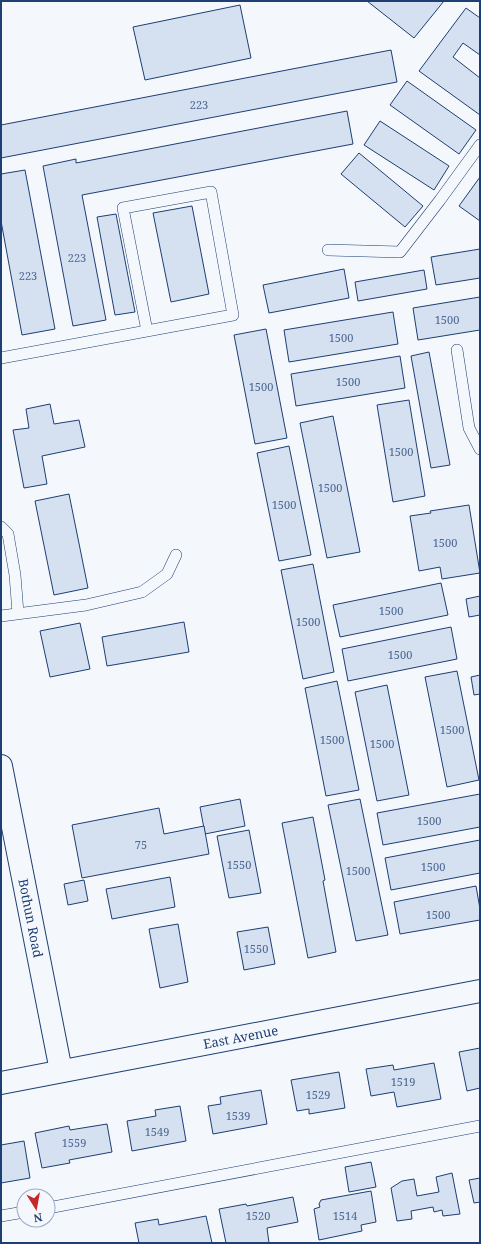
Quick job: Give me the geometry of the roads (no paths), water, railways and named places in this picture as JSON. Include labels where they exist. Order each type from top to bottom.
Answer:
[{"type":"main road","name":"Bothun Road","points":[[1,766],[61,1071]]},
{"type":"main road","name":"East Avenue","points":[[1,1083],[480,991]]},
{"type":"lane","points":[[328,250],[400,252],[479,150]]},
{"type":"lane","points":[[1,358],[147,331],[233,315],[211,192],[123,208],[147,331]]},
{"type":"lane","points":[[457,350],[469,428],[480,449]]},
{"type":"lane","points":[[1,527],[8,534],[15,575],[18,613]]},
{"type":"lane","points":[[1,616],[86,605],[142,592],[167,574],[176,555]]},
{"type":"lane","points":[[56,1206],[480,1126]]},
{"type":"lane","points":[[1,1216],[16,1213]]}]
